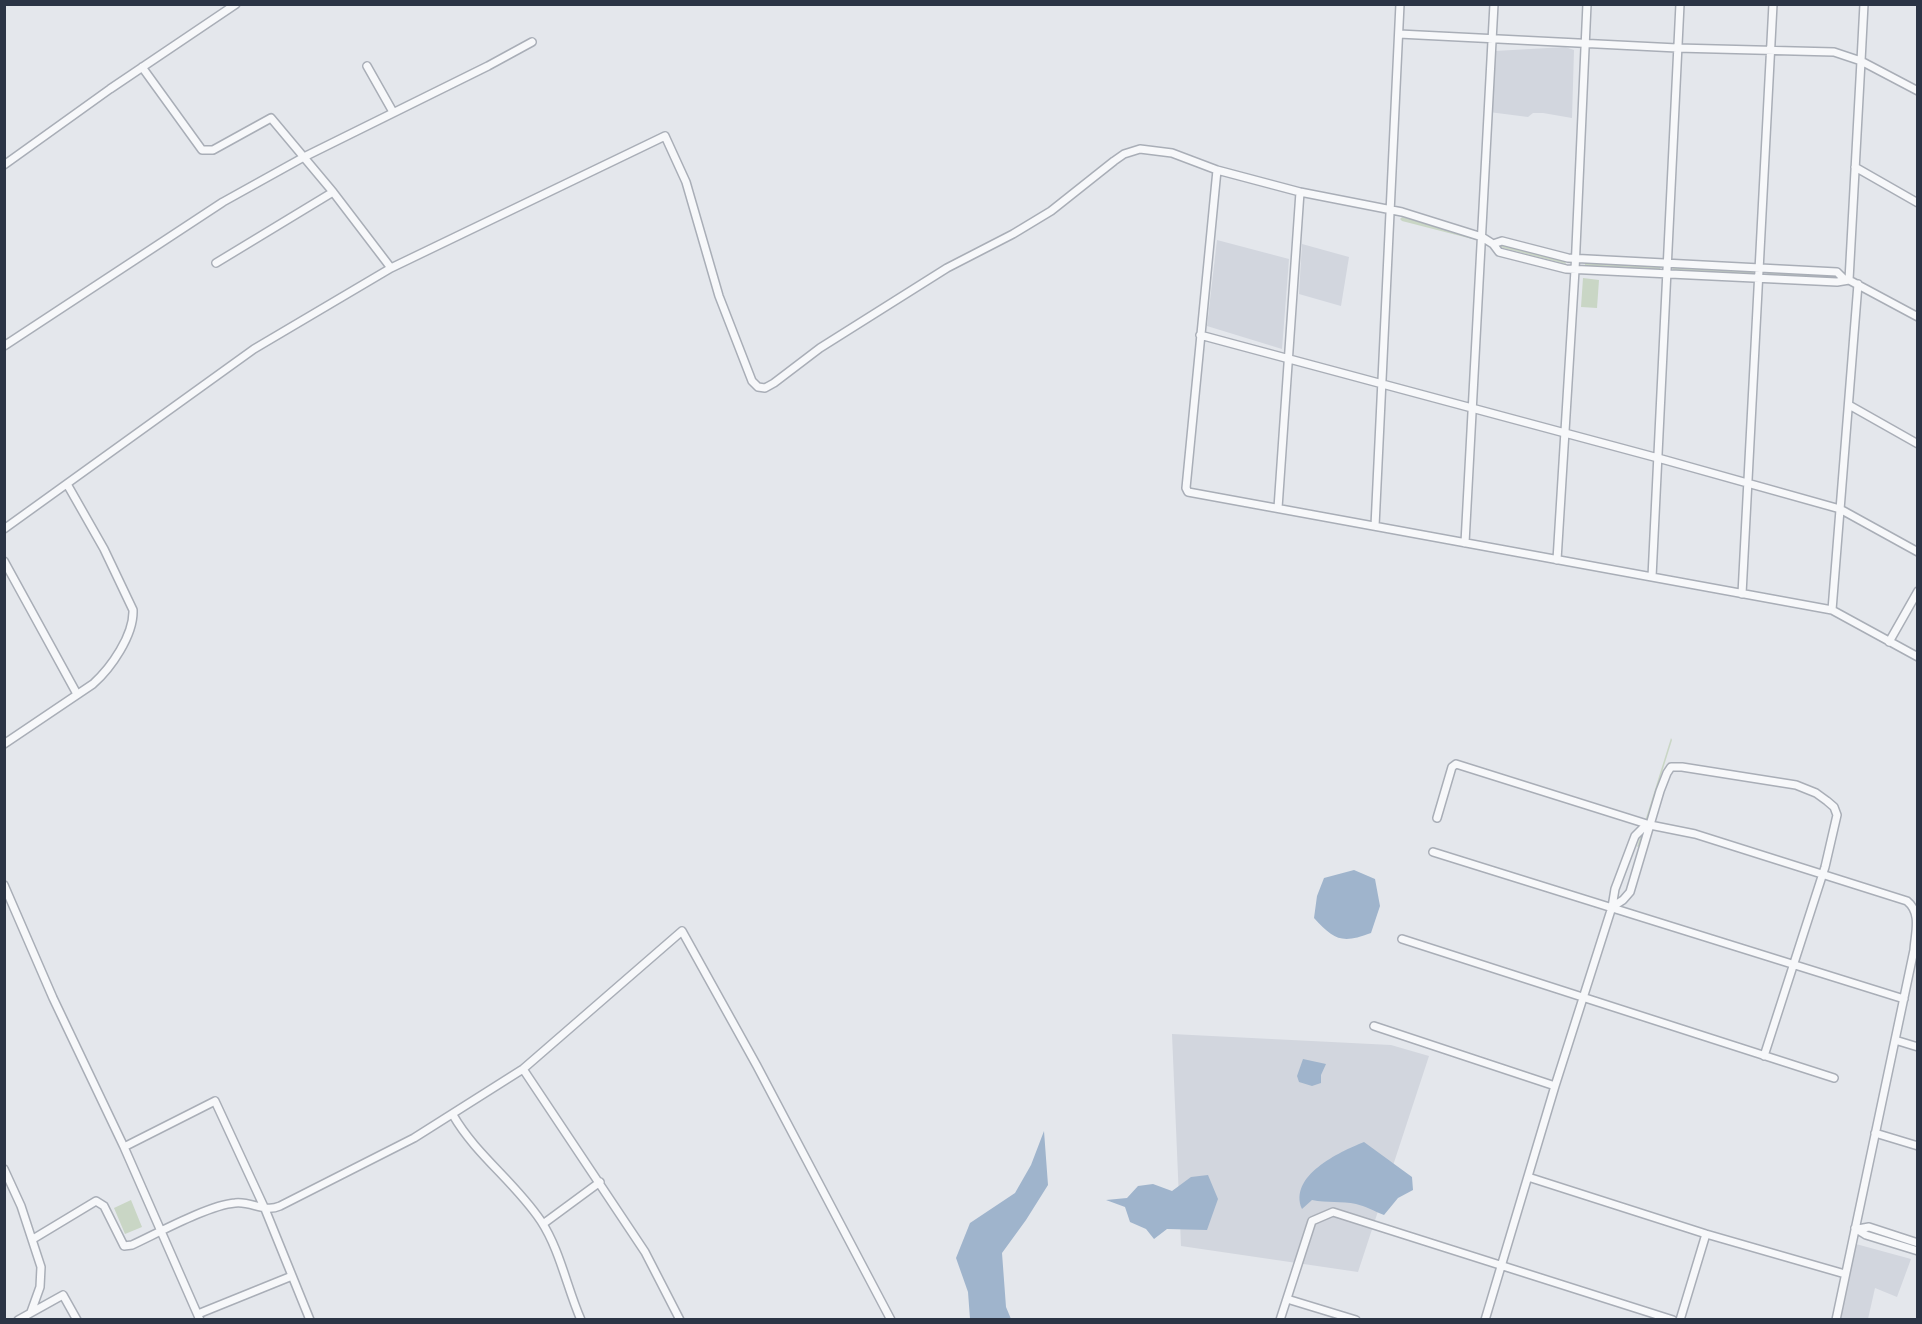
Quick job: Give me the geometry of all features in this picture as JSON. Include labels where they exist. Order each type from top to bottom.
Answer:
[{"type":"street","points":[[4,165],[142,67],[236,4]]},
{"type":"street","points":[[1375,526],[1400,4]]},
{"type":"street","points":[[1465,543],[1494,4]]},
{"type":"street","points":[[1557,560],[1575,270],[1587,4]]},
{"type":"street","points":[[1652,577],[1680,4]]},
{"type":"street","points":[[1742,594],[1773,4]]},
{"type":"street","points":[[1847,279],[1856,167],[1864,4]]},
{"type":"street","points":[[1399,34],[1677,48],[1834,52],[1861,61],[1917,91]]},
{"type":"street","points":[[4,346],[223,202],[304,157],[532,42]]},
{"type":"street","points":[[367,66],[393,112]]},
{"type":"street","points":[[142,67],[202,150],[213,150],[271,118],[392,268]]},
{"type":"street","points":[[4,529],[254,349],[392,268],[665,136],[686,182],[719,296],[752,381],[758,387],[774,383],[820,348],[938,273],[1013,234],[1051,211],[1124,154],[1140,149],[1172,153],[1217,170],[1300,192],[1390,209],[1482,237],[1499,252],[1566,269],[1837,282],[1847,279]]},
{"type":"street","points":[[1856,167],[1917,203]]},
{"type":"street","points":[[1217,170],[1186,489],[1193,494],[1832,610],[1917,657]]},
{"type":"street","points":[[216,263],[333,192]]},
{"type":"street","points":[[1278,508],[1300,192]]},
{"type":"street","points":[[1492,244],[1502,241],[1575,258],[1837,272],[1917,317]]},
{"type":"street","points":[[1832,610],[1858,284]]},
{"type":"street","points":[[1200,334],[1840,509],[1917,552]]},
{"type":"street","points":[[1849,405],[1917,444]]},
{"type":"street","points":[[4,744],[105,673],[127,636],[133,621],[133,610],[104,549],[67,484]]},
{"type":"street","points":[[4,561],[77,694]]},
{"type":"street","points":[[1889,642],[1917,591]]},
{"type":"street","points":[[1437,818],[1452,767],[1456,764],[1650,825],[1695,834],[1907,901],[1914,906],[1917,912],[1916,950],[1836,1320]]},
{"type":"street","points":[[1612,907],[1630,892],[1666,773],[1671,767],[1796,785],[1816,794],[1834,807],[1837,815],[1832,843],[1764,1056]]},
{"type":"street","points":[[1485,1320],[1555,1086],[1612,907],[1615,889],[1635,836],[1650,825]]},
{"type":"street","points":[[1433,852],[1904,999]]},
{"type":"street","points":[[4,885],[53,998],[124,1147],[199,1317],[292,1276]]},
{"type":"street","points":[[33,1239],[96,1201],[104,1206],[124,1246],[132,1245],[220,1206],[247,1203],[265,1209],[280,1206],[378,1157],[453,1115],[523,1069],[682,931],[757,1066],[891,1320]]},
{"type":"street","points":[[1402,939],[1834,1078]]},
{"type":"street","points":[[1374,1026],[1555,1086]]},
{"type":"street","points":[[1895,1040],[1917,1047]]},
{"type":"street","points":[[523,1069],[645,1252],[680,1320]]},
{"type":"street","points":[[124,1147],[169,1125],[189,1112],[215,1101],[265,1209],[310,1320]]},
{"type":"street","points":[[453,1115],[473,1146],[520,1192],[543,1224],[581,1320]]},
{"type":"street","points":[[1875,1133],[1917,1146]]},
{"type":"street","points":[[4,1168],[33,1239],[42,1277],[31,1312]]},
{"type":"street","points":[[1528,1177],[1706,1234],[1845,1274]]},
{"type":"street","points":[[543,1224],[600,1182]]},
{"type":"street","points":[[1280,1320],[1312,1221],[1333,1212],[1673,1320]]},
{"type":"street","points":[[1856,1228],[1869,1227],[1917,1243]]},
{"type":"street","points":[[1856,1228],[1866,1235],[1917,1251]]},
{"type":"street","points":[[1680,1320],[1706,1234]]},
{"type":"street","points":[[18,1320],[63,1295],[77,1320]]},
{"type":"street","points":[[1287,1299],[1356,1320]]},
{"type":"shaded area","points":[[1565,47],[1574,50],[1572,118],[1543,113],[1533,113],[1528,117],[1489,112],[1495,51]]},
{"type":"shaded area","points":[[1217,240],[1289,259],[1282,349],[1207,326]]},
{"type":"shaded area","points":[[1302,244],[1349,257],[1341,306],[1299,294]]},
{"type":"shaded area","points":[[1172,1034],[1391,1045],[1429,1056],[1358,1272],[1181,1246]]},
{"type":"shaded area","points":[[1856,1244],[1911,1259],[1897,1297],[1875,1288],[1868,1319],[1840,1319]]},
{"type":"green space","points":[[1402,217],[1475,236],[1476,240],[1402,221],[1400,219]]},
{"type":"green space","points":[[1488,240],[1565,261],[1566,264],[1488,244]]},
{"type":"green space","points":[[1585,262],[1661,267],[1659,270],[1585,266]]},
{"type":"green space","points":[[1672,268],[1752,270],[1754,272],[1752,275],[1674,271]]},
{"type":"green space","points":[[1769,271],[1838,275],[1839,278],[1769,275],[1767,274]]},
{"type":"green space","points":[[1583,278],[1599,280],[1597,308],[1581,307]]},
{"type":"green space","points":[[1671,738],[1639,846],[1637,847]]},
{"type":"green space","points":[[131,1200],[142,1227],[125,1234],[114,1208]]},
{"type":"water","points":[[1354,870],[1375,879],[1380,906],[1371,933],[1353,938],[1339,938],[1327,931],[1314,918],[1317,896],[1324,878]]},
{"type":"water","points":[[1303,1059],[1326,1064],[1321,1075],[1321,1083],[1312,1086],[1299,1082],[1297,1076]]},
{"type":"water","points":[[1044,1131],[1048,1185],[1002,1253],[1006,1307],[1011,1319],[970,1319],[968,1292],[956,1258],[970,1223],[1015,1193],[1031,1165]]},
{"type":"water","points":[[1364,1142],[1412,1177],[1413,1190],[1398,1198],[1384,1215],[1356,1204],[1312,1200],[1302,1209],[1300,1197],[1302,1186],[1309,1176],[1330,1159]]},
{"type":"water","points":[[1208,1175],[1218,1199],[1207,1230],[1167,1229],[1154,1239],[1146,1229],[1130,1222],[1125,1207],[1106,1200],[1127,1198],[1138,1186],[1153,1184],[1172,1191],[1191,1177]]}]
